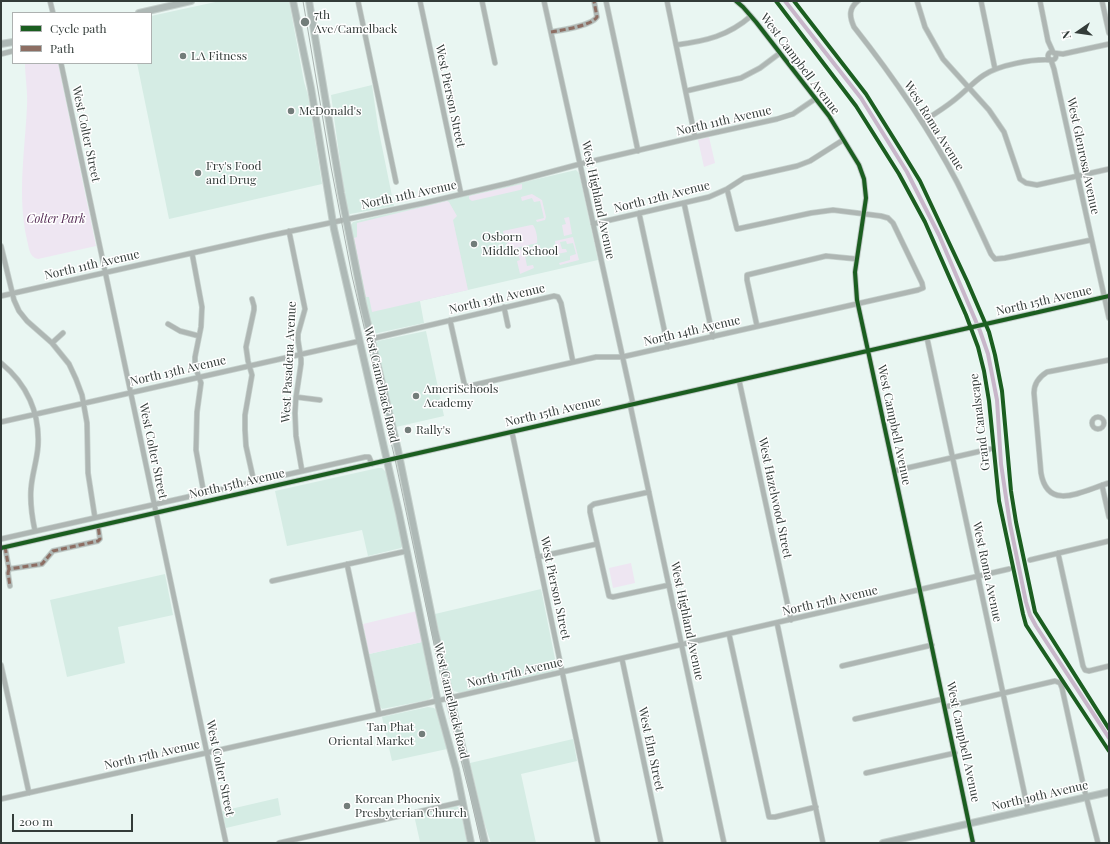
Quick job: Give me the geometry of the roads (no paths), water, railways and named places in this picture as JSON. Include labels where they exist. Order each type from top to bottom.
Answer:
[{"type":"main road","points":[[142,12],[191,1]]},
{"type":"main road","name":"West Camelback Road","points":[[293,1],[311,88],[332,222],[407,551],[438,701],[456,769],[471,843]]},
{"type":"main road","name":"West Camelback Road","points":[[309,1],[346,219],[370,339],[400,458],[435,632],[485,843]]},
{"type":"main road","points":[[1,44],[12,42]]},
{"type":"main road","name":"North 19th Avenue","points":[[883,843],[1109,792]]},
{"type":"street","points":[[50,1],[53,12]]},
{"type":"street","points":[[358,1],[396,182]]},
{"type":"street","name":"West Pierson Street","points":[[420,1],[461,194]]},
{"type":"street","points":[[482,1],[495,63]]},
{"type":"street","name":"West Highland Avenue","points":[[544,1],[622,358],[724,843]]},
{"type":"street","points":[[551,32],[587,24],[595,20],[597,18],[594,1]]},
{"type":"street","points":[[606,1],[638,151]]},
{"type":"street","points":[[667,1],[695,137]]},
{"type":"street","name":"West Campbell Avenue","points":[[736,1],[751,16],[829,116],[859,165],[864,179],[866,198],[857,260],[855,285],[857,304],[974,843]]},
{"type":"street","name":"West Roma Avenue","points":[[858,1],[851,9],[850,18],[854,27],[893,79],[922,122],[957,182],[991,254],[995,259],[1091,240]]},
{"type":"street","points":[[917,1],[925,27],[944,59],[990,110],[1004,132],[1018,173],[1023,182],[1037,185],[1109,170]]},
{"type":"street","points":[[981,1],[996,69]]},
{"type":"street","name":"West Glenrosa Avenue","points":[[1040,1],[1048,41],[1056,66],[1054,69],[1091,240],[1107,297],[1109,318]]},
{"type":"street","points":[[1102,1],[1109,33]]},
{"type":"street","points":[[676,45],[721,36],[738,27],[751,16]]},
{"type":"street","points":[[922,122],[945,107],[984,74],[996,69],[1109,44]]},
{"type":"street","points":[[1,54],[12,51]]},
{"type":"street","points":[[686,91],[741,78],[760,68],[780,53]]},
{"type":"street","name":"West Colter Street","points":[[61,64],[226,843]]},
{"type":"street","name":"North 11th Avenue","points":[[1,296],[461,194],[580,164],[785,117],[799,111],[816,99]]},
{"type":"street","name":"North 12th Avenue","points":[[593,224],[709,197],[727,189],[744,178],[797,166],[810,161],[843,140]]},
{"type":"street","points":[[727,189],[736,229],[811,212],[833,210],[864,214]]},
{"type":"street","points":[[684,203],[713,337]]},
{"type":"street","points":[[640,213],[668,347]]},
{"type":"street","name":"North 14th Avenue","points":[[450,320],[465,387],[596,357],[622,358],[924,288],[894,222],[881,216],[864,214]]},
{"type":"street","name":"West Pasadena Avenue","points":[[289,231],[304,305],[304,314],[298,340],[301,364],[294,420],[302,471]]},
{"type":"street","points":[[1,246],[16,306],[23,317],[52,343],[68,364],[76,379],[83,402],[87,423],[88,473],[95,518]]},
{"type":"street","points":[[192,253],[201,298],[202,316],[194,357],[195,366],[201,383],[197,412],[196,439],[198,464],[204,494]]},
{"type":"street","points":[[757,326],[747,275],[826,256],[857,260]]},
{"type":"street","name":"North 13th Avenue","points":[[370,339],[554,296],[558,297],[561,303],[573,362]]},
{"type":"street","name":"North 15th Avenue","points":[[3,547],[1107,297]]},
{"type":"street","points":[[252,299],[254,310],[246,347],[252,375],[245,415],[245,430],[246,446],[254,482]]},
{"type":"street","points":[[504,308],[508,326]]},
{"type":"street","points":[[168,324],[180,331],[199,336]]},
{"type":"street","points":[[52,343],[63,333]]},
{"type":"street","name":"West Roma Avenue","points":[[926,338],[1028,810]]},
{"type":"street","name":"North 13th Avenue","points":[[1,422],[83,402],[360,341]]},
{"type":"street","points":[[1109,360],[1047,372],[1039,379],[1034,388],[1041,473],[1043,483],[1047,489],[1055,495],[1063,497],[1109,483]]},
{"type":"street","points":[[1,363],[20,381],[31,400],[35,414],[38,447],[31,489],[31,504],[36,531]]},
{"type":"street","name":"West Hazelwood Street","points":[[739,380],[790,620]]},
{"type":"street","points":[[296,397],[320,400]]},
{"type":"street","name":"West Pierson Street","points":[[512,432],[598,843]]},
{"type":"street","points":[[894,471],[990,449]]},
{"type":"street","name":"North 15th Avenue","points":[[1,539],[365,457],[371,458],[372,464]]},
{"type":"street","points":[[328,466],[330,474]]},
{"type":"street","points":[[1102,485],[1109,517]]},
{"type":"street","points":[[649,492],[594,504],[590,507],[590,512],[609,596],[613,597],[669,586]]},
{"type":"street","points":[[10,569],[42,564],[53,551],[98,541],[100,539],[98,526]]},
{"type":"street","points":[[1030,560],[1109,541]]},
{"type":"street","points":[[538,557],[597,544]]},
{"type":"street","points":[[3,547],[10,569],[8,574],[10,586]]},
{"type":"street","points":[[272,581],[407,551]]},
{"type":"street","points":[[1058,553],[1082,666],[1085,670],[1089,671],[1109,666]]},
{"type":"street","points":[[347,564],[379,714]]},
{"type":"street","name":"North 17th Avenue","points":[[1,799],[920,591],[1008,569]]},
{"type":"street","points":[[777,623],[823,843]]},
{"type":"street","points":[[729,634],[769,817],[775,817],[816,807]]},
{"type":"street","points":[[842,666],[932,645]]},
{"type":"street","name":"West Elm Street","points":[[622,659],[661,843]]},
{"type":"street","points":[[1,665],[28,792]]},
{"type":"street","points":[[945,707],[1055,682],[1060,683],[1098,843]]},
{"type":"street","points":[[855,719],[943,699]]},
{"type":"street","points":[[866,773],[955,753]]},
{"type":"street","points":[[279,843],[462,802]]},
{"type":"waterway","points":[[785,1],[861,98],[907,172],[939,235],[980,331],[988,354],[997,400],[1001,464],[1010,524],[1030,615],[1109,738]]},
{"type":"tram line","points":[[303,1],[331,167],[352,276],[395,459],[447,706],[481,843]]},
{"type":"place","name":"7th Ave/Camelback","points":[[305,22]]},
{"type":"place","name":"LA Fitness","points":[[183,56]]},
{"type":"place","name":"McDonald's","points":[[291,111]]},
{"type":"place","name":"Fry's Food and Drug","points":[[198,173]]},
{"type":"place","name":"Osborn Middle School","points":[[474,244]]},
{"type":"place","name":"AmeriSchools Academy","points":[[416,396]]},
{"type":"place","name":"Rally's","points":[[408,430]]},
{"type":"place","name":"Tan Phat Oriental Market","points":[[422,734]]},
{"type":"place","name":"Korean Phoenix Presbyterian Church","points":[[347,806]]},
{"type":"park label","name":"Colter Park","points":[[56,219]]}]
